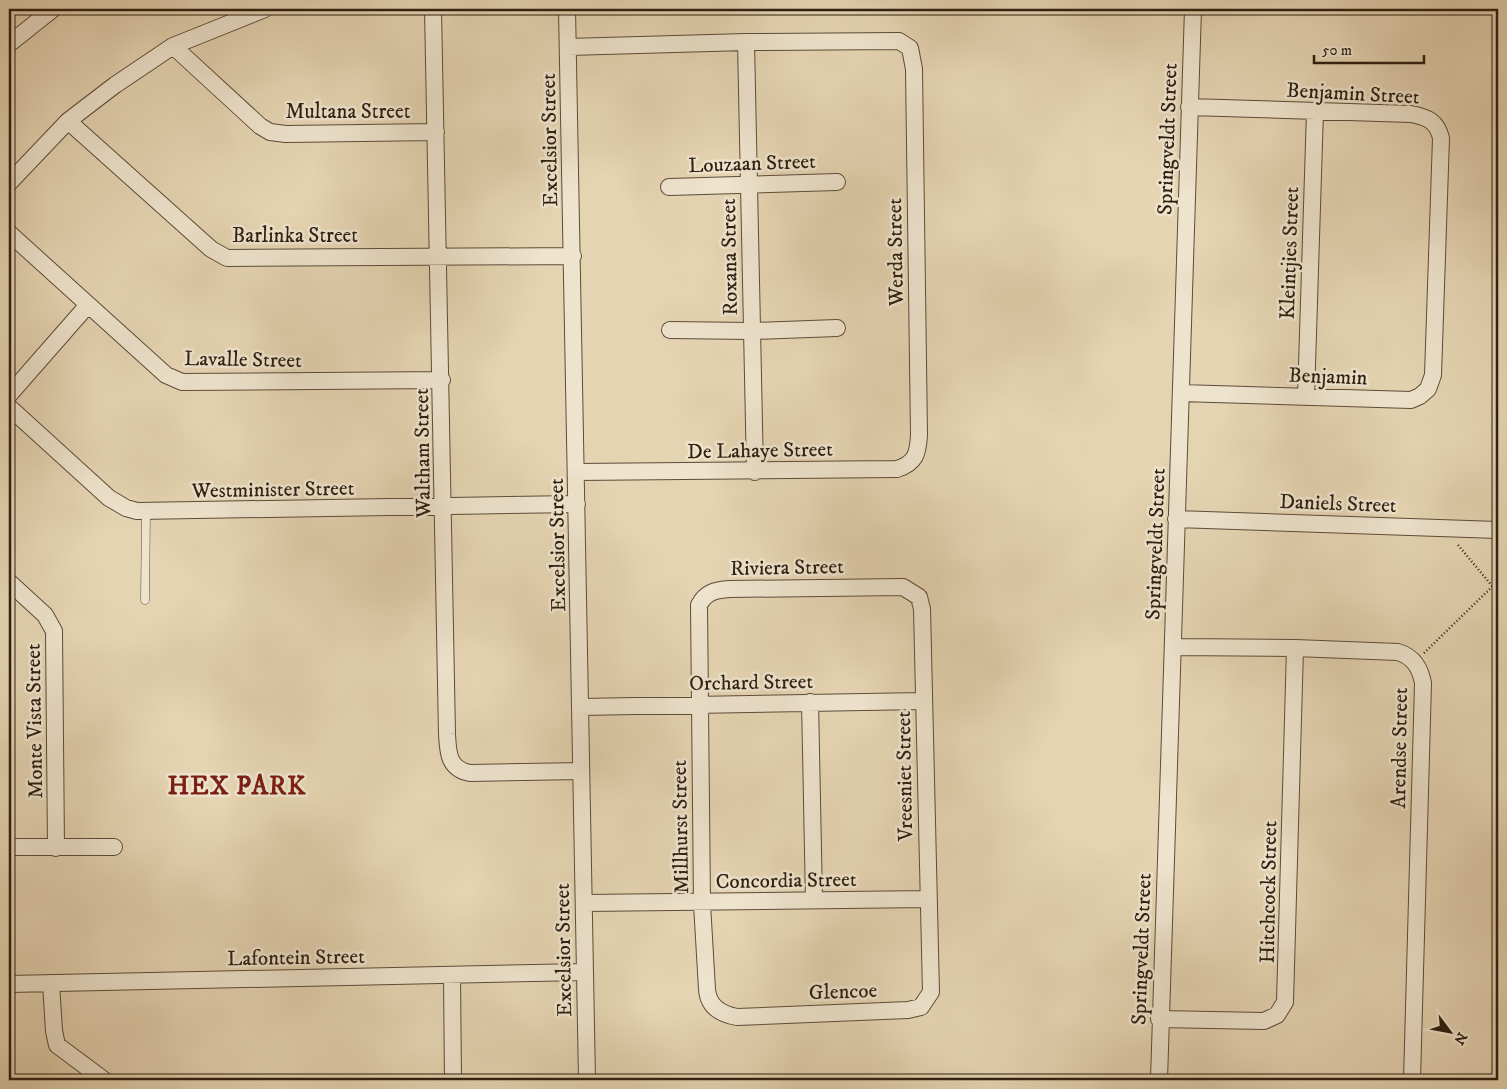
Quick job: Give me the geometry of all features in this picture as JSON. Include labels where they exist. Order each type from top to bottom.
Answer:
[{"type":"street","points":[[11,36],[54,9]]},
{"type":"street","points":[[9,183],[68,121],[115,85],[173,46],[266,9]]},
{"type":"street","name":"Waltham Street","points":[[433,9],[440,256],[447,724],[450,760],[457,768],[470,773],[581,771]]},
{"type":"street","name":"Excelsior Street","points":[[567,9],[587,1080]]},
{"type":"street","name":"Springveldt Street","points":[[1159,1080],[1193,9]]},
{"type":"street","name":"Werda Street","points":[[568,48],[746,42],[900,41],[910,48],[914,68],[919,434]]},
{"type":"street","name":"Roxana Street","points":[[746,42],[755,472]]},
{"type":"street","name":"Multana Street","points":[[173,46],[260,126],[270,132],[286,134],[436,132]]},
{"type":"street","name":"Benjamin Street","points":[[1190,107],[1411,114],[1429,118],[1440,130],[1441,138],[1434,348]]},
{"type":"street","name":"Kleintjies Street","points":[[1306,397],[1315,111]]},
{"type":"street","name":"Barlinka Street","points":[[68,121],[220,256],[238,259],[573,256]]},
{"type":"street","name":"Louzaan Street","points":[[669,187],[837,182]]},
{"type":"street","name":"Lavalle Street","points":[[9,234],[87,306],[166,374],[182,382],[442,380]]},
{"type":"street","points":[[9,395],[87,306]]},
{"type":"street","points":[[670,330],[752,331],[837,328]]},
{"type":"street","name":"Benjamin","points":[[1181,393],[1416,399],[1428,389],[1432,380],[1434,348]]},
{"type":"street","name":"Westminister Street","points":[[9,407],[109,498],[126,508],[146,512],[577,504]]},
{"type":"street","name":"De Lahaye Street","points":[[577,472],[755,472],[896,469],[914,460],[919,434]]},
{"type":"street","name":"Daniels Street","points":[[1176,519],[1498,530]]},
{"type":"street","name":"Monte Vista Street","points":[[9,582],[45,615],[54,631],[56,848]]},
{"type":"street","name":"Riviera Street","points":[[698,620],[699,605],[702,599],[705,595],[718,590],[896,587]]},
{"type":"street","name":"Vreesniet Street","points":[[896,587],[908,588],[919,597],[921,603],[928,899],[932,981]]},
{"type":"street","name":"Millhurst Street","points":[[698,620],[702,904],[708,996],[720,1012],[736,1017]]},
{"type":"street","name":"Arendse Street","points":[[1174,647],[1295,648],[1398,652],[1408,656],[1419,667],[1423,683],[1412,1080]]},
{"type":"street","name":"Hitchcock Street","points":[[1160,1020],[1264,1022],[1276,1015],[1285,1002],[1295,648]]},
{"type":"street","name":"Orchard Street","points":[[580,707],[923,701]]},
{"type":"street","points":[[810,702],[814,900]]},
{"type":"street","points":[[9,847],[114,847]]},
{"type":"street","name":"Concordia Street","points":[[584,903],[702,904],[814,900],[928,899]]},
{"type":"street","name":"Lafontein Street","points":[[9,984],[584,972]]},
{"type":"street","points":[[452,976],[454,1080]]},
{"type":"street","name":"Glencoe","points":[[736,1017],[915,1009],[928,999],[932,981]]},
{"type":"street","points":[[51,983],[54,1031],[57,1046],[104,1080]]},
{"type":"lane","points":[[145,600],[146,512]]},
{"type":"path","points":[[1443,528],[1498,594]]},
{"type":"path","points":[[1415,662],[1498,581]]},
{"type":"district","name":"HEX PARK","points":[[237,785]]}]
